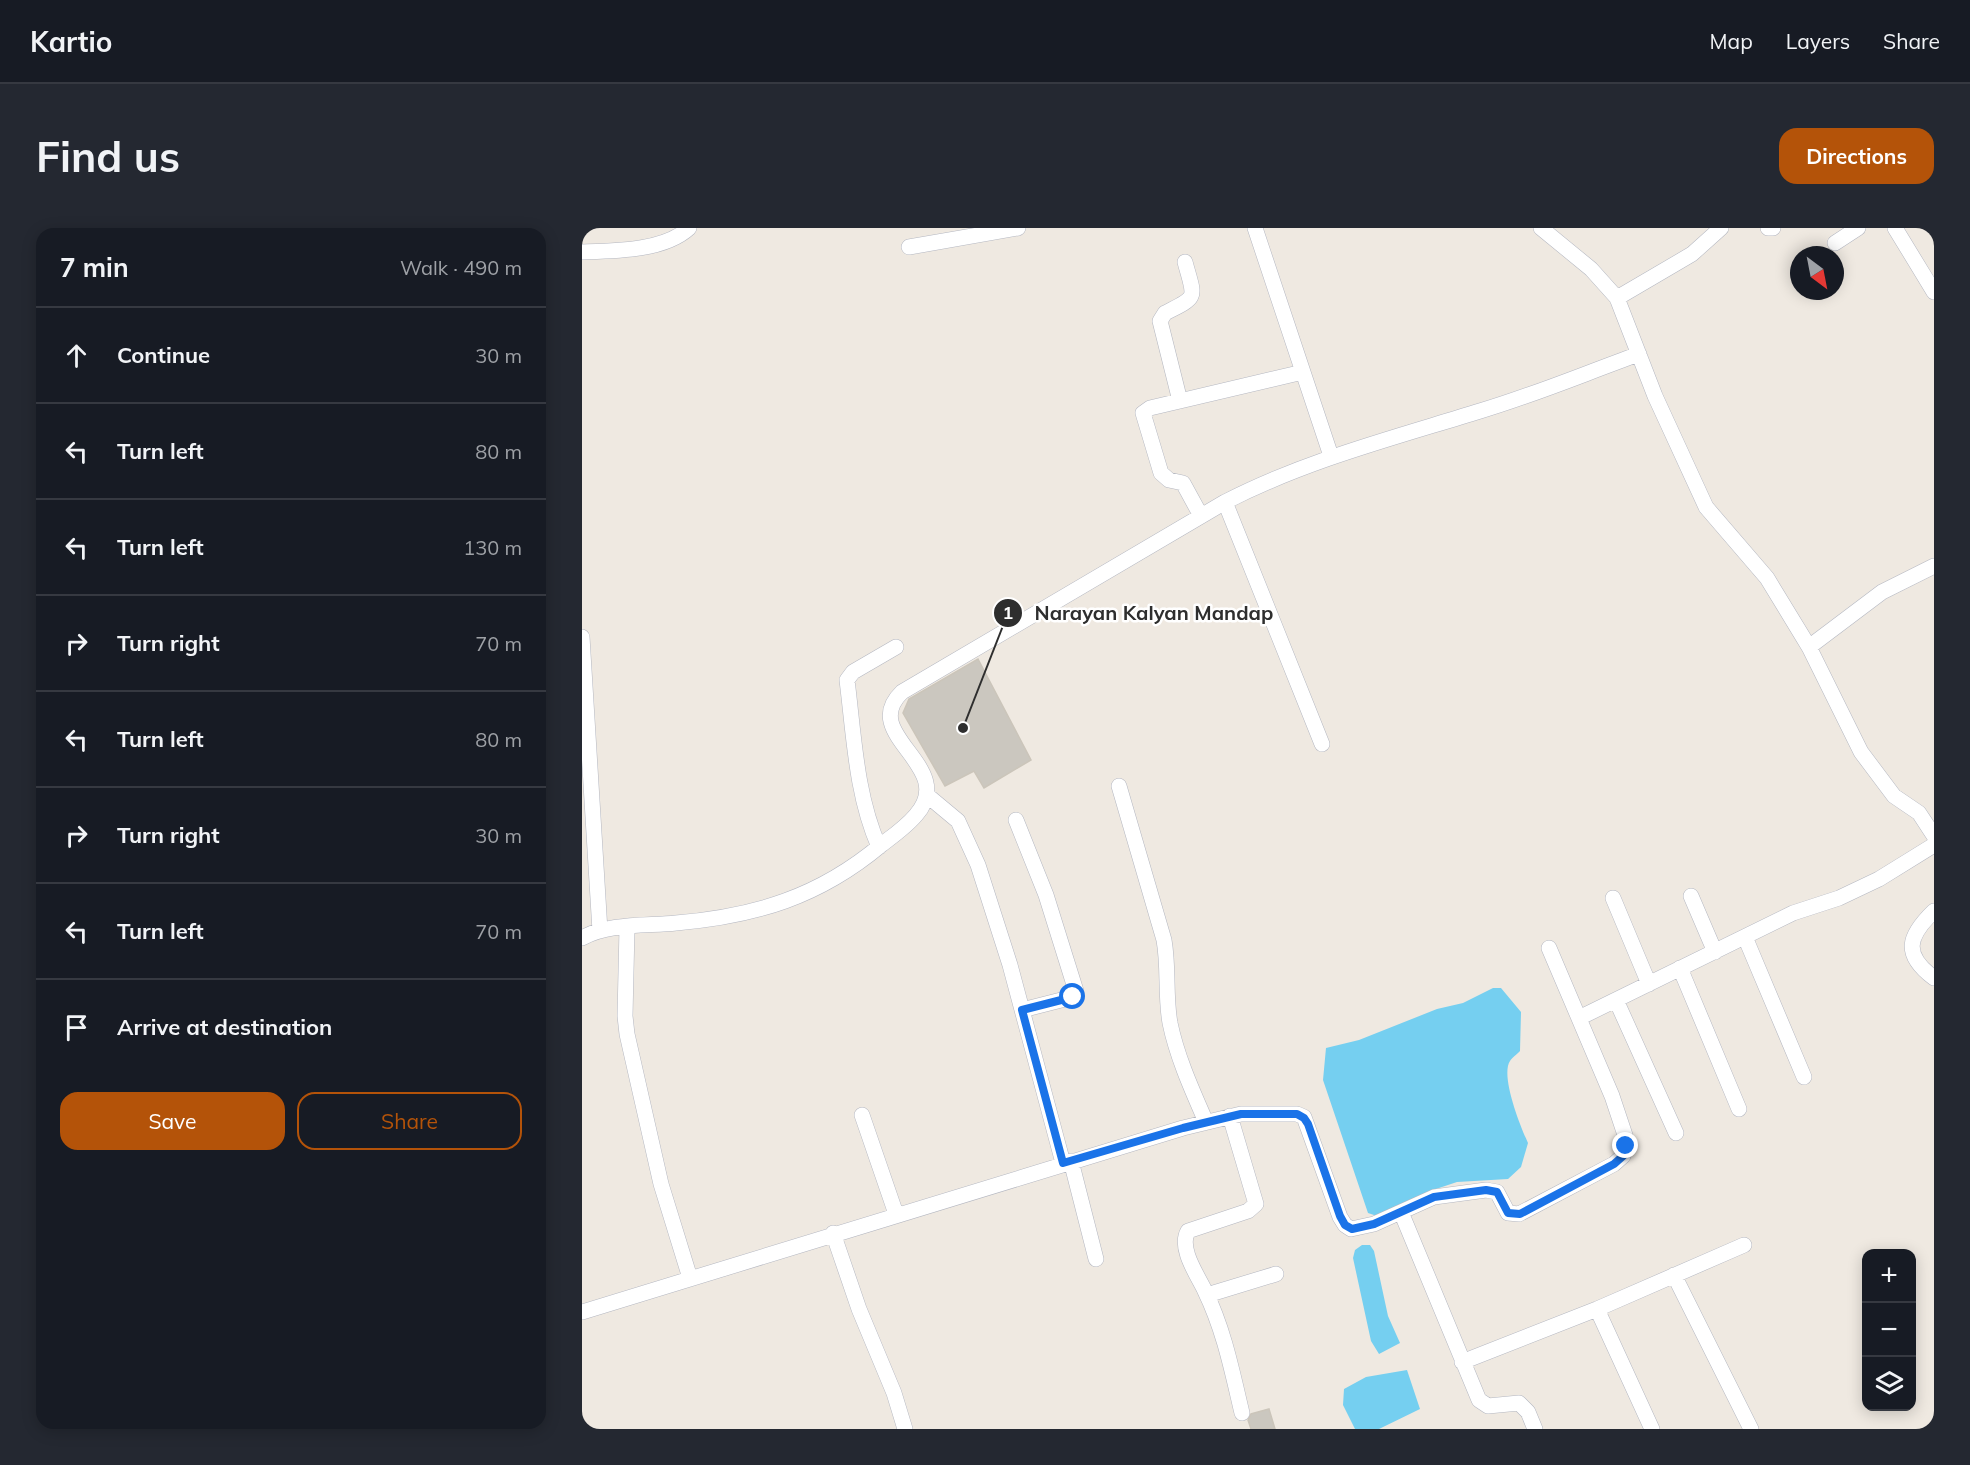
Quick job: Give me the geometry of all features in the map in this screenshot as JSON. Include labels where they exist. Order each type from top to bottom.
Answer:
[{"type":"street","points":[[582,252],[656,244],[672,240],[689,228]]},
{"type":"street","points":[[909,247],[1018,228]]},
{"type":"street","points":[[1255,228],[1331,456]]},
{"type":"street","points":[[1541,228],[1591,269],[1617,298],[1655,396],[1706,507],[1767,578],[1809,647],[1861,752],[1894,796],[1919,813],[1934,836]]},
{"type":"street","points":[[1617,298],[1692,254],[1721,228]]},
{"type":"street","points":[[1835,243],[1858,228]]},
{"type":"street","points":[[1895,228],[1934,292]]},
{"type":"street","points":[[1180,401],[1160,321],[1165,312],[1183,306],[1192,298],[1193,292],[1185,262]]},
{"type":"street","points":[[582,938],[600,931],[698,921],[775,906],[827,884],[879,847],[914,818],[928,796],[928,788],[922,771],[893,729],[890,710],[894,699],[969,651],[1201,516],[1273,477],[1331,456],[1482,411],[1639,354]]},
{"type":"street","points":[[1201,516],[1183,483],[1169,480],[1161,473],[1143,417],[1145,410],[1303,372]]},
{"type":"street","points":[[1226,502],[1322,744]]},
{"type":"street","points":[[1809,647],[1882,592],[1934,566]]},
{"type":"street","points":[[582,637],[600,931]]},
{"type":"street","points":[[879,847],[867,814],[859,775],[847,680],[853,672],[896,647]]},
{"type":"street","points":[[1119,786],[1164,940],[1168,964],[1167,996],[1177,1051],[1206,1122]]},
{"type":"street","points":[[928,796],[958,821],[967,838],[990,899],[1096,1259]]},
{"type":"street","points":[[1016,820],[1046,895],[1076,991],[1073,997],[1022,1010]]},
{"type":"street","points":[[1579,1018],[1793,913],[1826,904],[1879,879],[1934,845]]},
{"type":"street","points":[[1691,896],[1715,952]]},
{"type":"street","points":[[1613,898],[1649,984]]},
{"type":"street","points":[[1934,911],[1919,925],[1912,937],[1912,949],[1920,967],[1934,978]]},
{"type":"street","points":[[627,928],[625,1016],[627,1034],[662,1184],[690,1278]]},
{"type":"street","points":[[1745,937],[1804,1077]]},
{"type":"street","points":[[582,1312],[1067,1162],[1241,1114],[1297,1114],[1304,1118],[1340,1216],[1345,1225],[1352,1229],[1374,1224],[1434,1197],[1493,1190],[1497,1192],[1508,1213],[1520,1214],[1614,1164],[1623,1156],[1626,1146],[1625,1135],[1612,1096],[1549,948]]},
{"type":"street","points":[[1680,968],[1739,1109]]},
{"type":"street","points":[[1616,1000],[1676,1133]]},
{"type":"street","points":[[862,1115],[896,1214]]},
{"type":"street","points":[[1230,1116],[1256,1204],[1248,1211],[1188,1231],[1184,1237],[1186,1251],[1221,1328],[1242,1413]]},
{"type":"street","points":[[1401,1212],[1462,1362],[1484,1404],[1494,1406],[1519,1403],[1524,1407],[1535,1429]]},
{"type":"street","points":[[833,1233],[859,1310],[894,1394],[905,1429]]},
{"type":"street","points":[[1462,1362],[1597,1309],[1744,1245]]},
{"type":"street","points":[[1207,1295],[1276,1274]]},
{"type":"street","points":[[1674,1275],[1750,1429]]},
{"type":"street","points":[[1597,1309],[1652,1429]]},
{"type":"water","points":[[1493,988],[1501,988],[1521,1012],[1520,1051],[1510,1061],[1508,1078],[1509,1090],[1528,1143],[1521,1167],[1508,1179],[1457,1182],[1433,1190],[1383,1218],[1368,1213],[1323,1080],[1326,1048],[1359,1040],[1437,1009],[1463,1003]]},
{"type":"water","points":[[1362,1245],[1370,1245],[1374,1251],[1388,1316],[1400,1343],[1379,1354],[1371,1341],[1353,1258],[1355,1250]]},
{"type":"water","points":[[1407,1370],[1420,1409],[1379,1429],[1355,1429],[1343,1405],[1344,1389],[1366,1377]]},
{"type":"building","points":[[978,659],[1031,760],[984,788],[974,771],[945,786],[903,713],[909,699]]},
{"type":"building","points":[[1269,1409],[1275,1429],[1251,1429],[1248,1420],[1251,1414]]},
{"type":"place","name":"Narayan Kalyan Mandap","points":[[963,728]]},
{"type":"route","points":[[1073,997],[1022,1010],[1063,1163],[1183,1128],[1241,1114],[1274,1116],[1297,1114],[1308,1124],[1340,1216],[1345,1225],[1352,1229],[1374,1224],[1434,1197],[1486,1190],[1497,1192],[1508,1213],[1520,1214],[1614,1164],[1623,1156],[1626,1146]]}]
